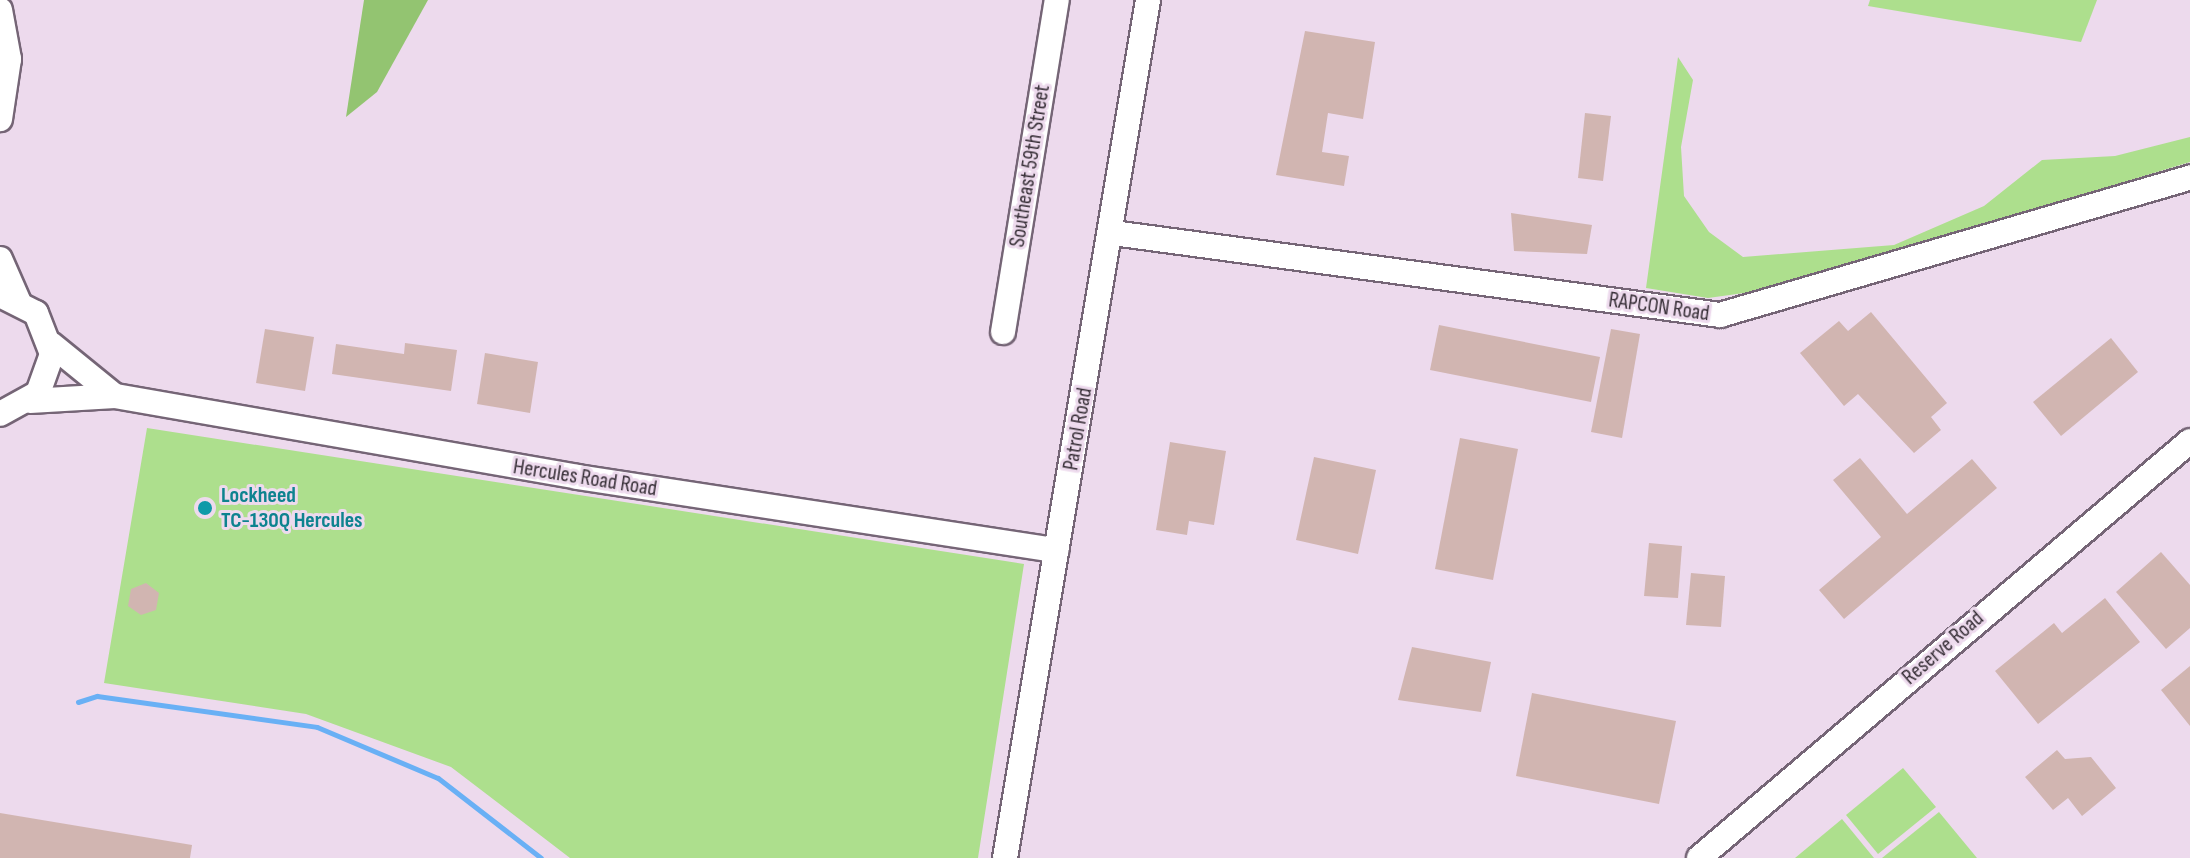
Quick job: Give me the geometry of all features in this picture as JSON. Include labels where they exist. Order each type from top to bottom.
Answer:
[{"type":"street","name":"Southeast 59th Street","points":[[1003,332],[1057,0]]},
{"type":"street","name":"Patrol Road","points":[[1005,858],[1113,233],[1148,0]]},
{"type":"street","points":[[0,10],[9,59],[0,119]]},
{"type":"street","name":"RAPCON Road","points":[[1113,233],[1720,315],[2190,178]]},
{"type":"street","points":[[0,259],[9,297],[43,322],[51,344],[48,375],[30,401],[0,414]]},
{"type":"street","points":[[51,344],[115,396]]},
{"type":"street","name":"Hercules Road Road","points":[[30,401],[115,396],[562,475],[1056,550]]},
{"type":"street","name":"Reserve Road","points":[[1699,858],[2190,441]]},
{"type":"green space","points":[[364,0],[428,0],[377,92],[346,117]]},
{"type":"green space","points":[[1870,0],[2097,0],[2081,42],[1868,6]]},
{"type":"green space","points":[[1678,57],[1693,80],[1681,147],[1684,196],[1709,232],[1743,257],[1894,245],[1984,206],[2042,160],[2115,156],[2190,137],[2190,162],[1773,289],[1708,298],[1646,288]]},
{"type":"green space","points":[[147,428],[1024,564],[978,858],[570,858],[451,767],[306,714],[104,683]]},
{"type":"green space","points":[[1903,768],[1936,807],[1878,854],[1846,815]]},
{"type":"green space","points":[[1939,812],[1977,858],[1882,858]]},
{"type":"green space","points":[[1842,819],[1874,858],[1795,858]]},
{"type":"building","points":[[1305,31],[1375,42],[1363,119],[1328,113],[1322,152],[1349,156],[1344,186],[1276,175]]},
{"type":"building","points":[[1585,113],[1611,116],[1603,181],[1578,178]]},
{"type":"building","points":[[1511,213],[1592,225],[1587,254],[1514,251]]},
{"type":"building","points":[[1871,312],[1947,403],[1931,417],[1941,430],[1914,453],[1858,394],[1844,406],[1800,353],[1839,321],[1848,331]]},
{"type":"building","points":[[1439,325],[1600,357],[1591,402],[1430,370]]},
{"type":"building","points":[[265,329],[314,337],[305,391],[256,383]]},
{"type":"building","points":[[1611,329],[1640,334],[1622,438],[1591,432]]},
{"type":"building","points":[[2111,338],[2138,372],[2061,436],[2033,402]]},
{"type":"building","points":[[405,343],[457,350],[451,391],[332,374],[336,344],[404,354]]},
{"type":"building","points":[[485,353],[538,362],[530,413],[477,404]]},
{"type":"building","points":[[1460,438],[1518,449],[1493,580],[1435,569]]},
{"type":"building","points":[[1170,442],[1226,451],[1214,525],[1189,521],[1187,535],[1156,530]]},
{"type":"building","points":[[1314,457],[1376,470],[1358,554],[1296,540]]},
{"type":"building","points":[[1860,458],[1907,514],[1972,459],[1997,488],[1844,619],[1819,590],[1881,537],[1833,480]]},
{"type":"building","points":[[1649,543],[1682,546],[1678,598],[1644,596]]},
{"type":"building","points":[[2161,552],[2190,585],[2190,628],[2166,649],[2116,592]]},
{"type":"building","points":[[1691,573],[1725,576],[1721,627],[1686,625]]},
{"type":"building","points":[[146,583],[159,593],[156,610],[141,615],[128,606],[131,589]]},
{"type":"building","points":[[2105,598],[2140,642],[2038,724],[1995,671],[2054,623],[2062,633]]},
{"type":"building","points":[[1412,647],[1491,662],[1481,712],[1398,700]]},
{"type":"building","points":[[2190,666],[2190,726],[2161,690]]},
{"type":"building","points":[[1532,693],[1676,721],[1659,804],[1516,776]]},
{"type":"building","points":[[2057,750],[2065,759],[2091,757],[2116,788],[2082,816],[2068,798],[2053,810],[2025,777]]},
{"type":"building","points":[[0,813],[192,845],[190,858],[0,858]]},
{"type":"waterway","points":[[78,702],[97,696],[317,727],[438,778],[541,858]]},
{"type":"place","name":"Lockheed TC-130Q Hercules","points":[[205,508]]}]
